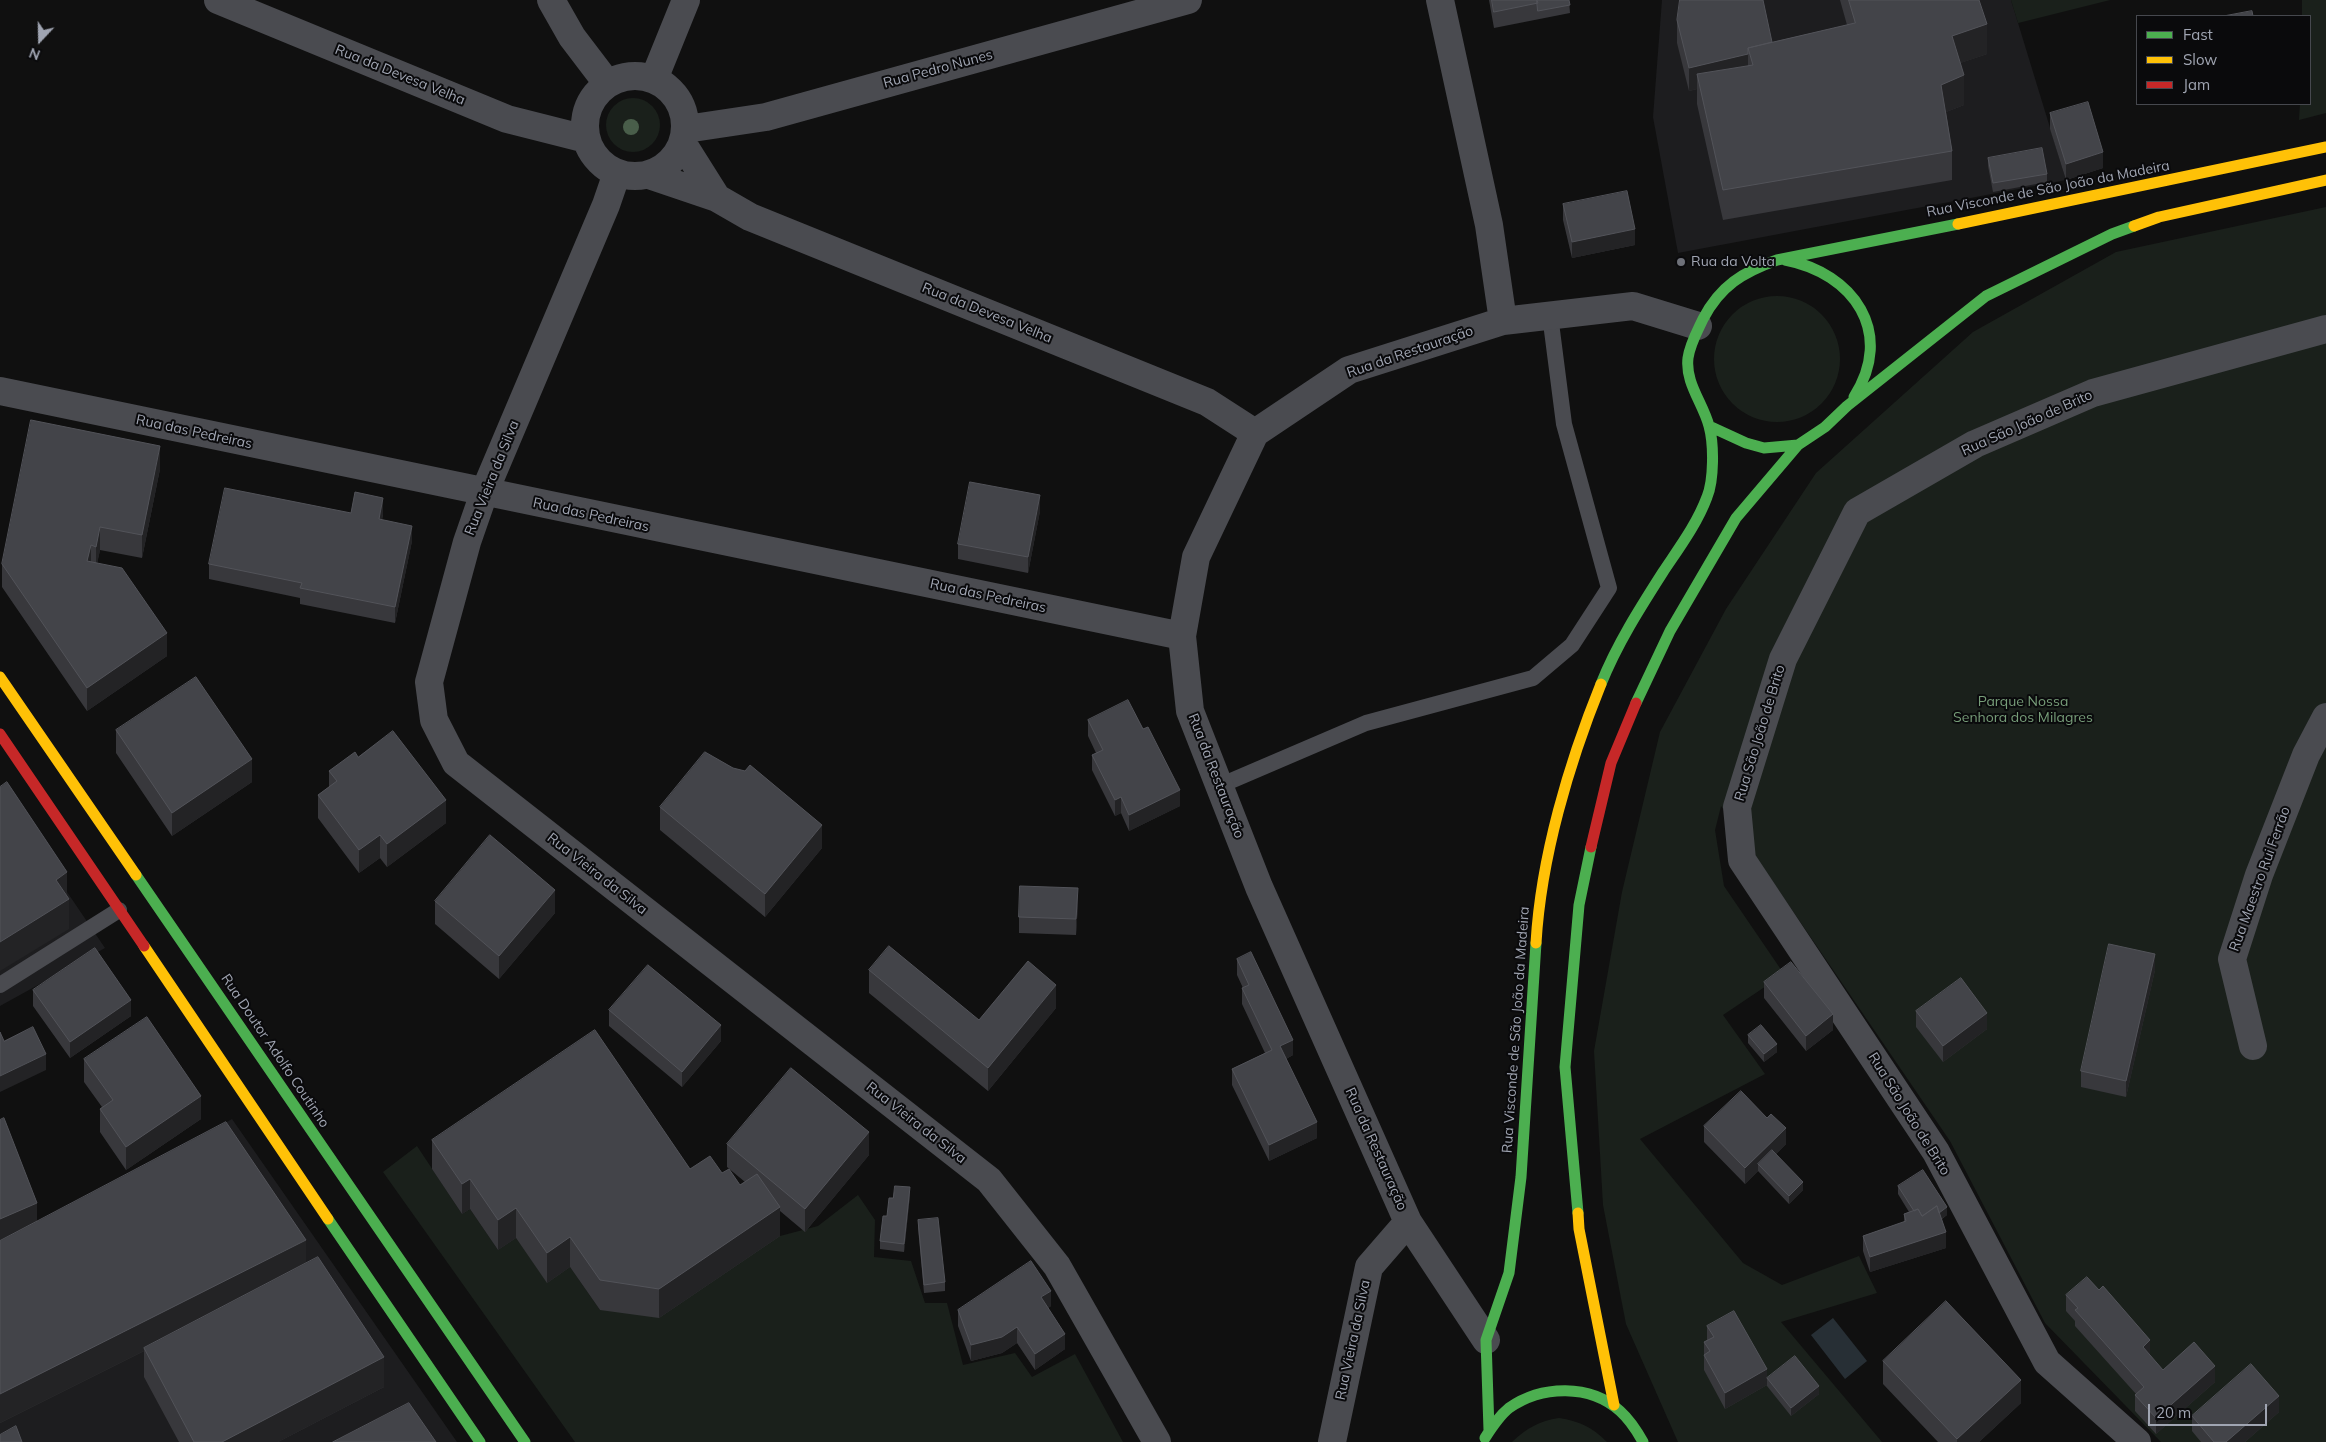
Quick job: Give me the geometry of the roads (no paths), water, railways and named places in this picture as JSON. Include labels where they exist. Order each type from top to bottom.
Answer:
[{"type":"main road","name":"Rua Visconde de São João da Madeira","points":[[1489,1430],[1486,1340],[1509,1273],[1521,1177],[1537,920],[1554,831],[1579,739],[1606,672],[1636,613],[1698,518],[1708,495],[1712,469],[1709,426],[1695,396],[1688,360],[1692,341],[1698,326],[1721,292],[1734,281],[1749,270],[1777,260],[2223,170],[2326,147]]},
{"type":"main road","name":"Rua Visconde de São João da Madeira","points":[[1614,1405],[1579,1229],[1565,1067],[1579,905],[1598,813],[1611,763],[1670,631],[1736,518],[1798,445],[1819,432],[1847,406],[1938,332],[1986,296],[2112,234],[2159,217],[2326,180]]},
{"type":"main road","name":"Rua Visconde de São João da Madeira","points":[[1777,260],[1797,261],[1824,273],[1841,286],[1864,316],[1870,329],[1870,360],[1860,388],[1847,406]]},
{"type":"main road","name":"Rua Visconde de São João da Madeira","points":[[1709,426],[1746,444],[1764,448],[1798,445]]},
{"type":"main road","name":"Rua Doutor Adolfo Coutinho","points":[[0,677],[525,1442]]},
{"type":"main road","points":[[0,734],[480,1442]]},
{"type":"main road","name":"Rua Visconde de São João da Madeira","points":[[1484,1442],[1489,1430],[1508,1408],[1533,1395],[1561,1389],[1589,1393],[1614,1405],[1631,1422],[1643,1442]]},
{"type":"street","name":"Rua da Devesa Velha","points":[[218,0],[507,119],[586,139]]},
{"type":"street","points":[[551,0],[572,37],[607,84]]},
{"type":"street","points":[[654,79],[686,0]]},
{"type":"street","name":"Rua Pedro Nunes","points":[[685,136],[766,117],[1188,0]]},
{"type":"street","points":[[1440,0],[1489,225],[1503,321]]},
{"type":"street","points":[[638,75],[654,79],[667,87],[678,98],[684,113],[685,136],[675,158],[664,169],[649,175],[633,177],[617,174],[604,166],[592,154],[586,139],[584,124],[588,108],[596,94],[607,84],[622,77],[638,75]]},
{"type":"street","name":"Rua da Devesa Velha","points":[[685,136],[717,198]]},
{"type":"street","name":"Rua Vieira da Silva","points":[[617,174],[606,205],[484,493],[467,542],[430,682],[434,720],[456,763],[989,1180],[1057,1266],[1157,1442]]},
{"type":"street","name":"Rua da Devesa Velha","points":[[649,175],[717,198],[750,217],[1207,402],[1255,433]]},
{"type":"street","name":"Rua da Restauração","points":[[1486,1340],[1408,1222],[1259,887],[1190,711],[1182,636],[1196,557],[1255,433],[1349,370],[1503,321],[1633,306],[1698,326]]},
{"type":"street","name":"Rua São João de Brito","points":[[2136,1442],[2047,1362],[1936,1152],[1742,860],[1737,807],[1782,659],[1857,512],[1974,444],[2093,393],[2326,329]]},
{"type":"street","name":"Rua das Pedreiras","points":[[0,391],[484,493],[1182,636]]},
{"type":"street","name":"Rua Maestro Rui Ferrão","points":[[2253,1046],[2232,959],[2266,857],[2306,755],[2326,717]]},
{"type":"street","name":"Rua Vieira da Silva","points":[[1332,1442],[1369,1267],[1408,1222]]},
{"type":"lane","points":[[1220,786],[1366,723],[1533,678],[1572,645],[1609,588],[1564,424],[1550,316]]},
{"type":"lane","points":[[0,985],[119,910]]},
{"type":"place","name":"Rua da Volta","points":[[1681,262]]},
{"type":"park label","name":"Parque Nossa Senhora dos Milagres","points":[[2023,710]]}]
